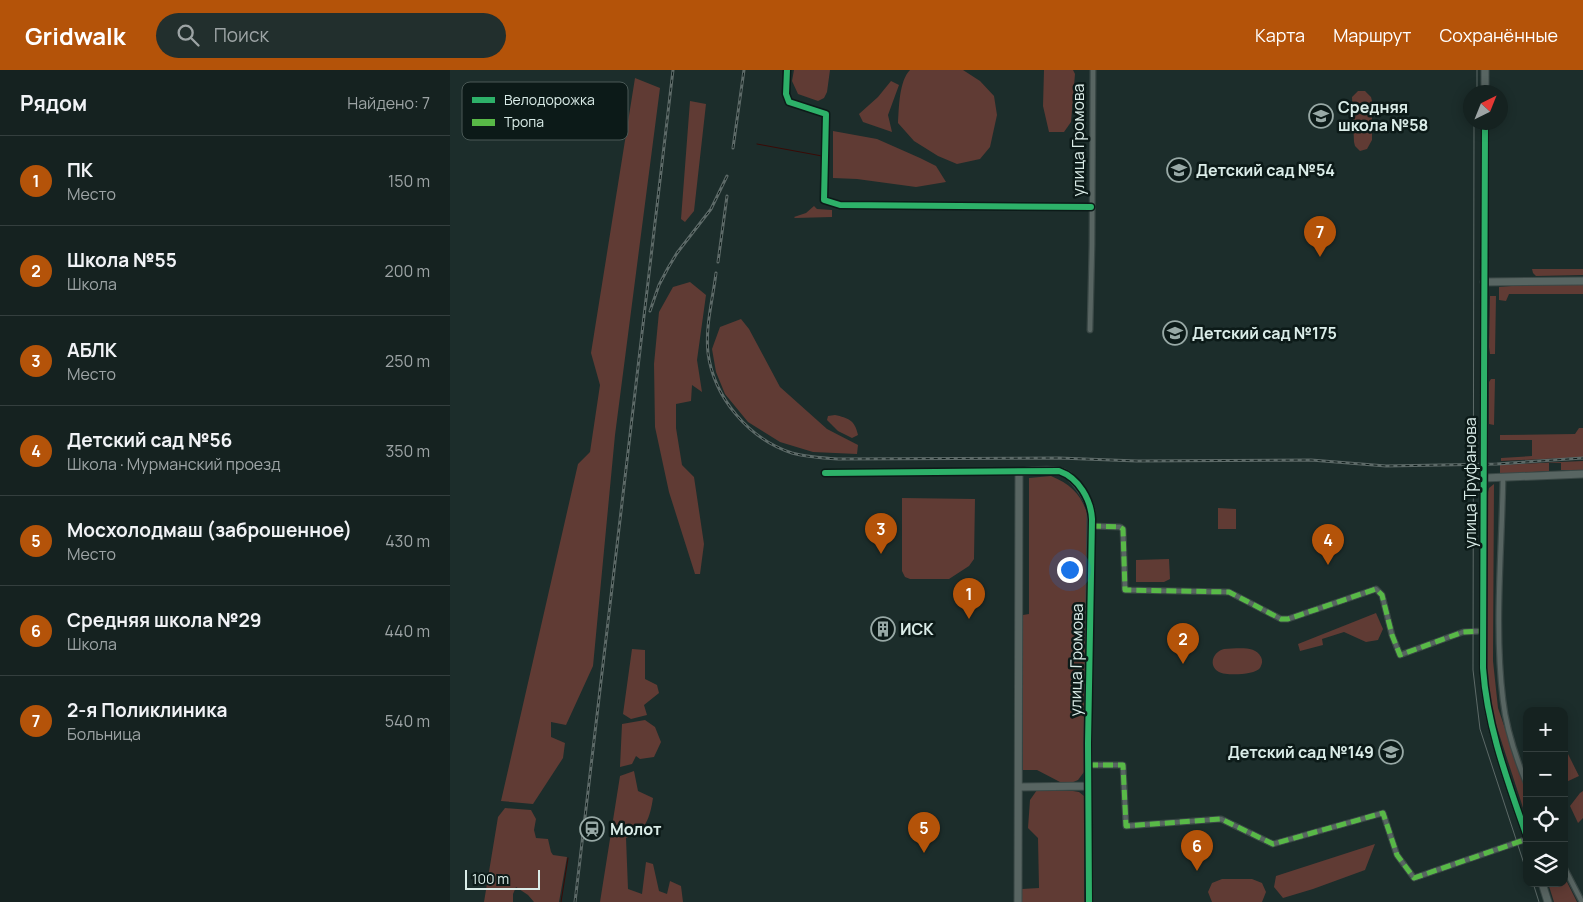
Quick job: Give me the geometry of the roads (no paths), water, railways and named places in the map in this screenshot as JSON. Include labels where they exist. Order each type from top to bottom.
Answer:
[{"type":"street","points":[[787,70],[786,89],[789,102],[826,114],[824,200],[840,205],[1092,207]]},
{"type":"street","name":"улица Громова","points":[[1090,330],[1093,70]]},
{"type":"street","points":[[1485,70],[1485,85]]},
{"type":"street","name":"улица Труфанова","points":[[1485,130],[1482,631],[1484,690],[1497,747],[1523,826]]},
{"type":"street","points":[[1484,282],[1583,281]]},
{"type":"street","points":[[825,473],[1019,472],[1018,902]]},
{"type":"street","name":"улица Громова","points":[[1019,472],[1063,472],[1085,493],[1091,512],[1088,765],[1089,902]]},
{"type":"street","points":[[1484,478],[1583,474]]},
{"type":"street","points":[[1503,477],[1499,660],[1503,701],[1510,734],[1523,773]]},
{"type":"street","points":[[1092,526],[1120,527],[1123,529],[1125,590],[1229,592],[1281,619],[1376,590],[1382,595],[1392,635],[1400,655],[1463,632],[1482,631]]},
{"type":"street","points":[[1088,765],[1123,764],[1126,826],[1221,819],[1273,844],[1383,813],[1396,855],[1414,878],[1523,839]]},
{"type":"street","points":[[1019,787],[1088,786]]},
{"type":"street","points":[[1568,875],[1582,902]]},
{"type":"street","points":[[1543,887],[1548,902]]},
{"type":"waterway","points":[[757,144],[822,156]]},
{"type":"waterway","points":[[561,902],[568,858]]},
{"type":"tram line","points":[[1477,70],[1477,85]]},
{"type":"tram line","points":[[1474,130],[1473,670],[1480,729],[1523,861]]},
{"type":"tram line","points":[[1534,887],[1539,902]]},
{"type":"railway","points":[[575,902],[673,70]]},
{"type":"railway","points":[[733,148],[744,70]]},
{"type":"railway","points":[[650,311],[659,285],[668,268],[677,253],[711,209],[727,176]]},
{"type":"railway","points":[[718,262],[727,196]]},
{"type":"railway","points":[[716,273],[708,323],[707,343],[712,370],[718,386],[736,415],[748,427],[776,447],[792,453],[838,459],[1311,460],[1386,466],[1497,464],[1583,458]]},
{"type":"place","name":"Средняя школа №58","points":[[1321,116]]},
{"type":"place","name":"Детский сад №54","points":[[1179,170]]},
{"type":"place","name":"2-я Поликлиника","points":[[1320,257]]},
{"type":"place","name":"Детский сад №175","points":[[1175,333]]},
{"type":"place","name":"АБЛК","points":[[881,554]]},
{"type":"place","name":"Детский сад №56","points":[[1328,565]]},
{"type":"place","name":"ПК","points":[[969,619]]},
{"type":"place","name":"ИСК","points":[[883,629]]},
{"type":"place","name":"Школа №55","points":[[1183,664]]},
{"type":"place","name":"Детский сад №149","points":[[1391,752]]},
{"type":"place","name":"Молот","points":[[592,829]]},
{"type":"place","name":"Мосхолодмаш (заброшенное)","points":[[924,853]]},
{"type":"place","name":"Средняя школа №29","points":[[1197,871]]}]
